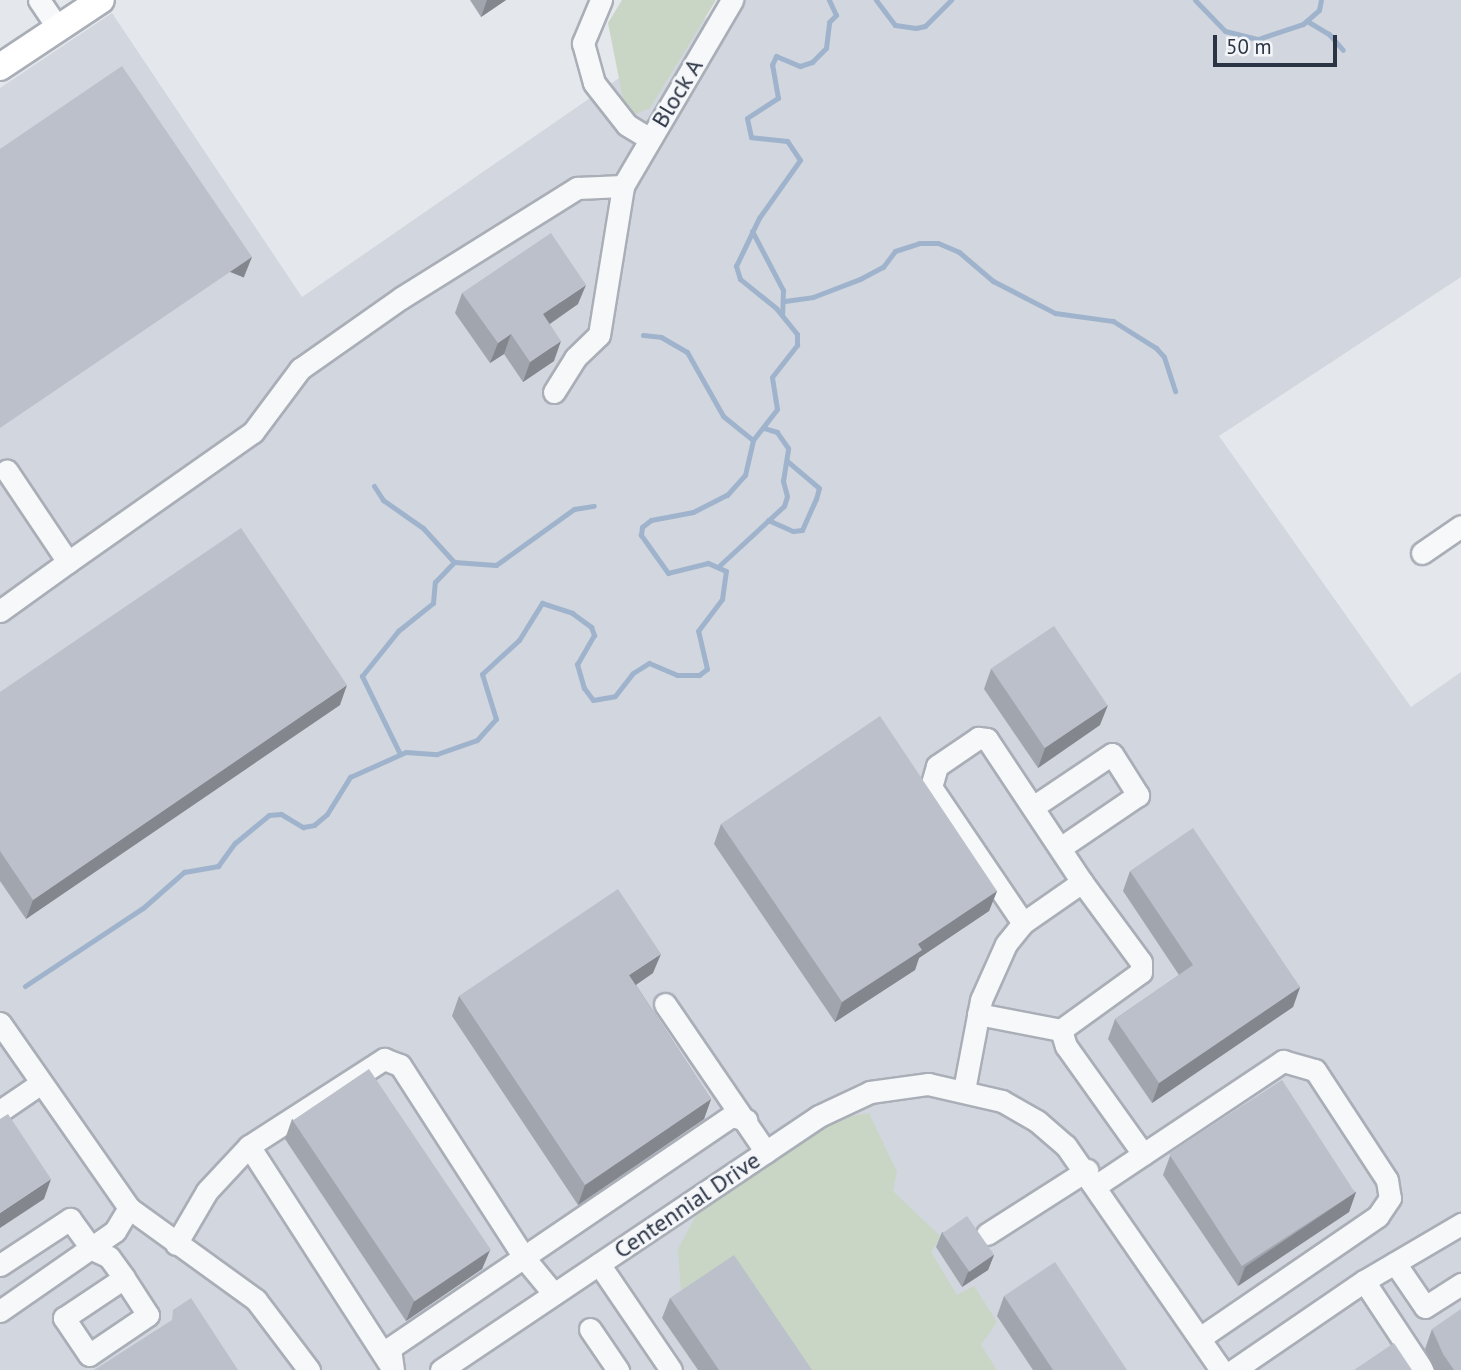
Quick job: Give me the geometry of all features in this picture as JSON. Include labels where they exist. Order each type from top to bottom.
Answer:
[{"type":"main road","points":[[0,67],[101,0]]},
{"type":"street","points":[[39,0],[58,28]]},
{"type":"street","points":[[601,0],[583,43],[594,83],[627,125],[650,139]]},
{"type":"street","name":"Block A","points":[[623,186],[732,0]]},
{"type":"street","points":[[0,611],[253,432],[300,369],[401,298],[577,188],[623,186],[599,335],[575,358],[554,392]]},
{"type":"street","points":[[7,471],[68,562]]},
{"type":"street","points":[[1422,553],[1461,526]]},
{"type":"street","points":[[978,1014],[1062,1030],[1141,972],[1141,962],[1082,882],[987,739],[978,738],[937,766],[931,777],[931,787],[1023,923]]},
{"type":"street","points":[[1033,807],[1112,754],[1138,795],[1059,848]]},
{"type":"street","points":[[957,1088],[978,1014],[1006,944],[1023,923],[1082,882]]},
{"type":"street","points":[[665,1004],[766,1152]]},
{"type":"street","points":[[0,1023],[129,1208],[256,1300],[283,1330],[309,1370]]},
{"type":"street","points":[[1062,1030],[1066,1045],[1143,1154]]},
{"type":"street","points":[[176,1244],[207,1191],[249,1146],[384,1059],[400,1065],[525,1259],[554,1294]]},
{"type":"street","points":[[987,1234],[1143,1154],[1283,1061],[1297,1062],[1315,1070],[1387,1180],[1390,1198],[1378,1216],[1200,1338]]},
{"type":"street","points":[[0,1111],[41,1083]]},
{"type":"street","name":"Centennial Drive","points":[[441,1370],[766,1152],[853,1099],[908,1086],[957,1088],[1002,1101],[1037,1121],[1092,1178],[1221,1370]]},
{"type":"street","points":[[392,1368],[390,1348],[525,1259],[732,1116],[746,1120]]},
{"type":"street","points":[[249,1146],[392,1368]]},
{"type":"street","points":[[0,1311],[115,1231],[129,1208]]},
{"type":"street","points":[[0,1265],[70,1219],[92,1249],[109,1257],[124,1278]]},
{"type":"street","points":[[1234,1370],[1364,1281],[1461,1224]]},
{"type":"street","points":[[599,1264],[671,1370]]},
{"type":"street","points":[[1395,1264],[1425,1307],[1461,1284]]},
{"type":"street","points":[[1364,1281],[1423,1370]]},
{"type":"street","points":[[590,1329],[618,1370]]},
{"type":"shaded area","points":[[732,0],[1461,0],[1461,277],[1219,436],[1411,707],[1461,672],[1461,1370],[0,1370],[0,88],[112,13],[302,297]]},
{"type":"green space","points":[[622,0],[716,0],[650,108],[633,115],[626,114],[608,23]]},
{"type":"green space","points":[[869,1113],[897,1172],[893,1191],[941,1237],[931,1252],[957,1295],[974,1286],[997,1322],[981,1345],[997,1370],[804,1370],[681,1292],[678,1249],[698,1212],[840,1118]]},
{"type":"building","points":[[122,66],[252,257],[0,428],[0,149]]},
{"type":"building","points":[[551,233],[586,285],[543,314],[561,341],[530,362],[511,334],[498,343],[462,293]]},
{"type":"building","points":[[241,528],[347,685],[33,900],[0,851],[0,692]]},
{"type":"building","points":[[1054,626],[1108,706],[1045,748],[991,668]]},
{"type":"building","points":[[880,716],[997,891],[918,944],[922,950],[842,1002],[721,824]]},
{"type":"building","points":[[1193,828],[1300,987],[1159,1083],[1115,1019],[1193,965],[1130,871]]},
{"type":"building","points":[[618,889],[661,954],[629,975],[711,1099],[585,1185],[459,996]]},
{"type":"building","points":[[369,1069],[491,1250],[415,1301],[293,1120]]},
{"type":"building","points":[[1282,1080],[1355,1192],[1242,1266],[1169,1154]]},
{"type":"building","points":[[8,1114],[51,1179],[0,1213],[0,1119]]},
{"type":"building","points":[[967,1216],[994,1255],[969,1272],[942,1233]]},
{"type":"building","points":[[734,1255],[812,1370],[719,1370],[670,1298]]},
{"type":"building","points":[[1055,1262],[1127,1370],[1053,1370],[1004,1296]]},
{"type":"building","points":[[191,1298],[238,1370],[94,1370],[172,1320],[173,1310]]},
{"type":"building","points":[[1461,1309],[1461,1370],[1454,1370],[1443,1354],[1432,1329]]},
{"type":"building","points":[[1394,1343],[1412,1370],[1354,1370]]},
{"type":"waterway","points":[[25,986],[143,908],[184,872],[218,866],[235,843],[269,815],[281,814],[303,827],[314,825],[327,814],[350,777],[406,752],[437,754],[477,740],[496,719],[482,674],[519,640],[542,603],[572,613],[591,627],[594,635],[577,664],[584,688],[593,700],[615,696],[633,673],[649,663],[677,675],[699,675],[707,669],[698,631],[722,599],[726,571],[708,563],[668,573],[641,535],[642,527],[651,520],[693,512],[727,495],[745,475],[753,440],[777,409],[772,377],[797,345],[797,334],[776,308],[740,279],[736,266],[759,218],[800,160],[787,141],[751,137],[747,118],[778,98],[772,65],[776,56],[800,66],[812,62],[826,48],[829,22],[836,15],[829,0]]},
{"type":"waterway","points":[[876,0],[895,25],[916,28],[925,26],[951,0]]},
{"type":"waterway","points":[[1195,0],[1225,31],[1258,39],[1303,24],[1319,10],[1321,0]]},
{"type":"waterway","points":[[1307,21],[1329,34],[1343,50]]},
{"type":"waterway","points":[[752,231],[783,290],[782,314]]},
{"type":"waterway","points":[[785,301],[813,297],[860,279],[883,267],[895,251],[919,243],[938,243],[959,252],[993,281],[1055,313],[1113,321],[1156,348],[1164,357],[1175,391]]},
{"type":"waterway","points":[[643,335],[661,337],[687,352],[723,416],[753,440]]},
{"type":"waterway","points":[[720,565],[784,506],[787,496],[783,481],[788,448],[777,432],[764,428]]},
{"type":"waterway","points":[[768,520],[793,531],[802,530],[816,499],[819,488],[787,461]]},
{"type":"waterway","points":[[374,486],[383,500],[423,528],[454,562]]},
{"type":"waterway","points":[[400,754],[362,676],[398,631],[433,603],[435,582],[454,562],[496,565],[574,509],[594,506]]}]
